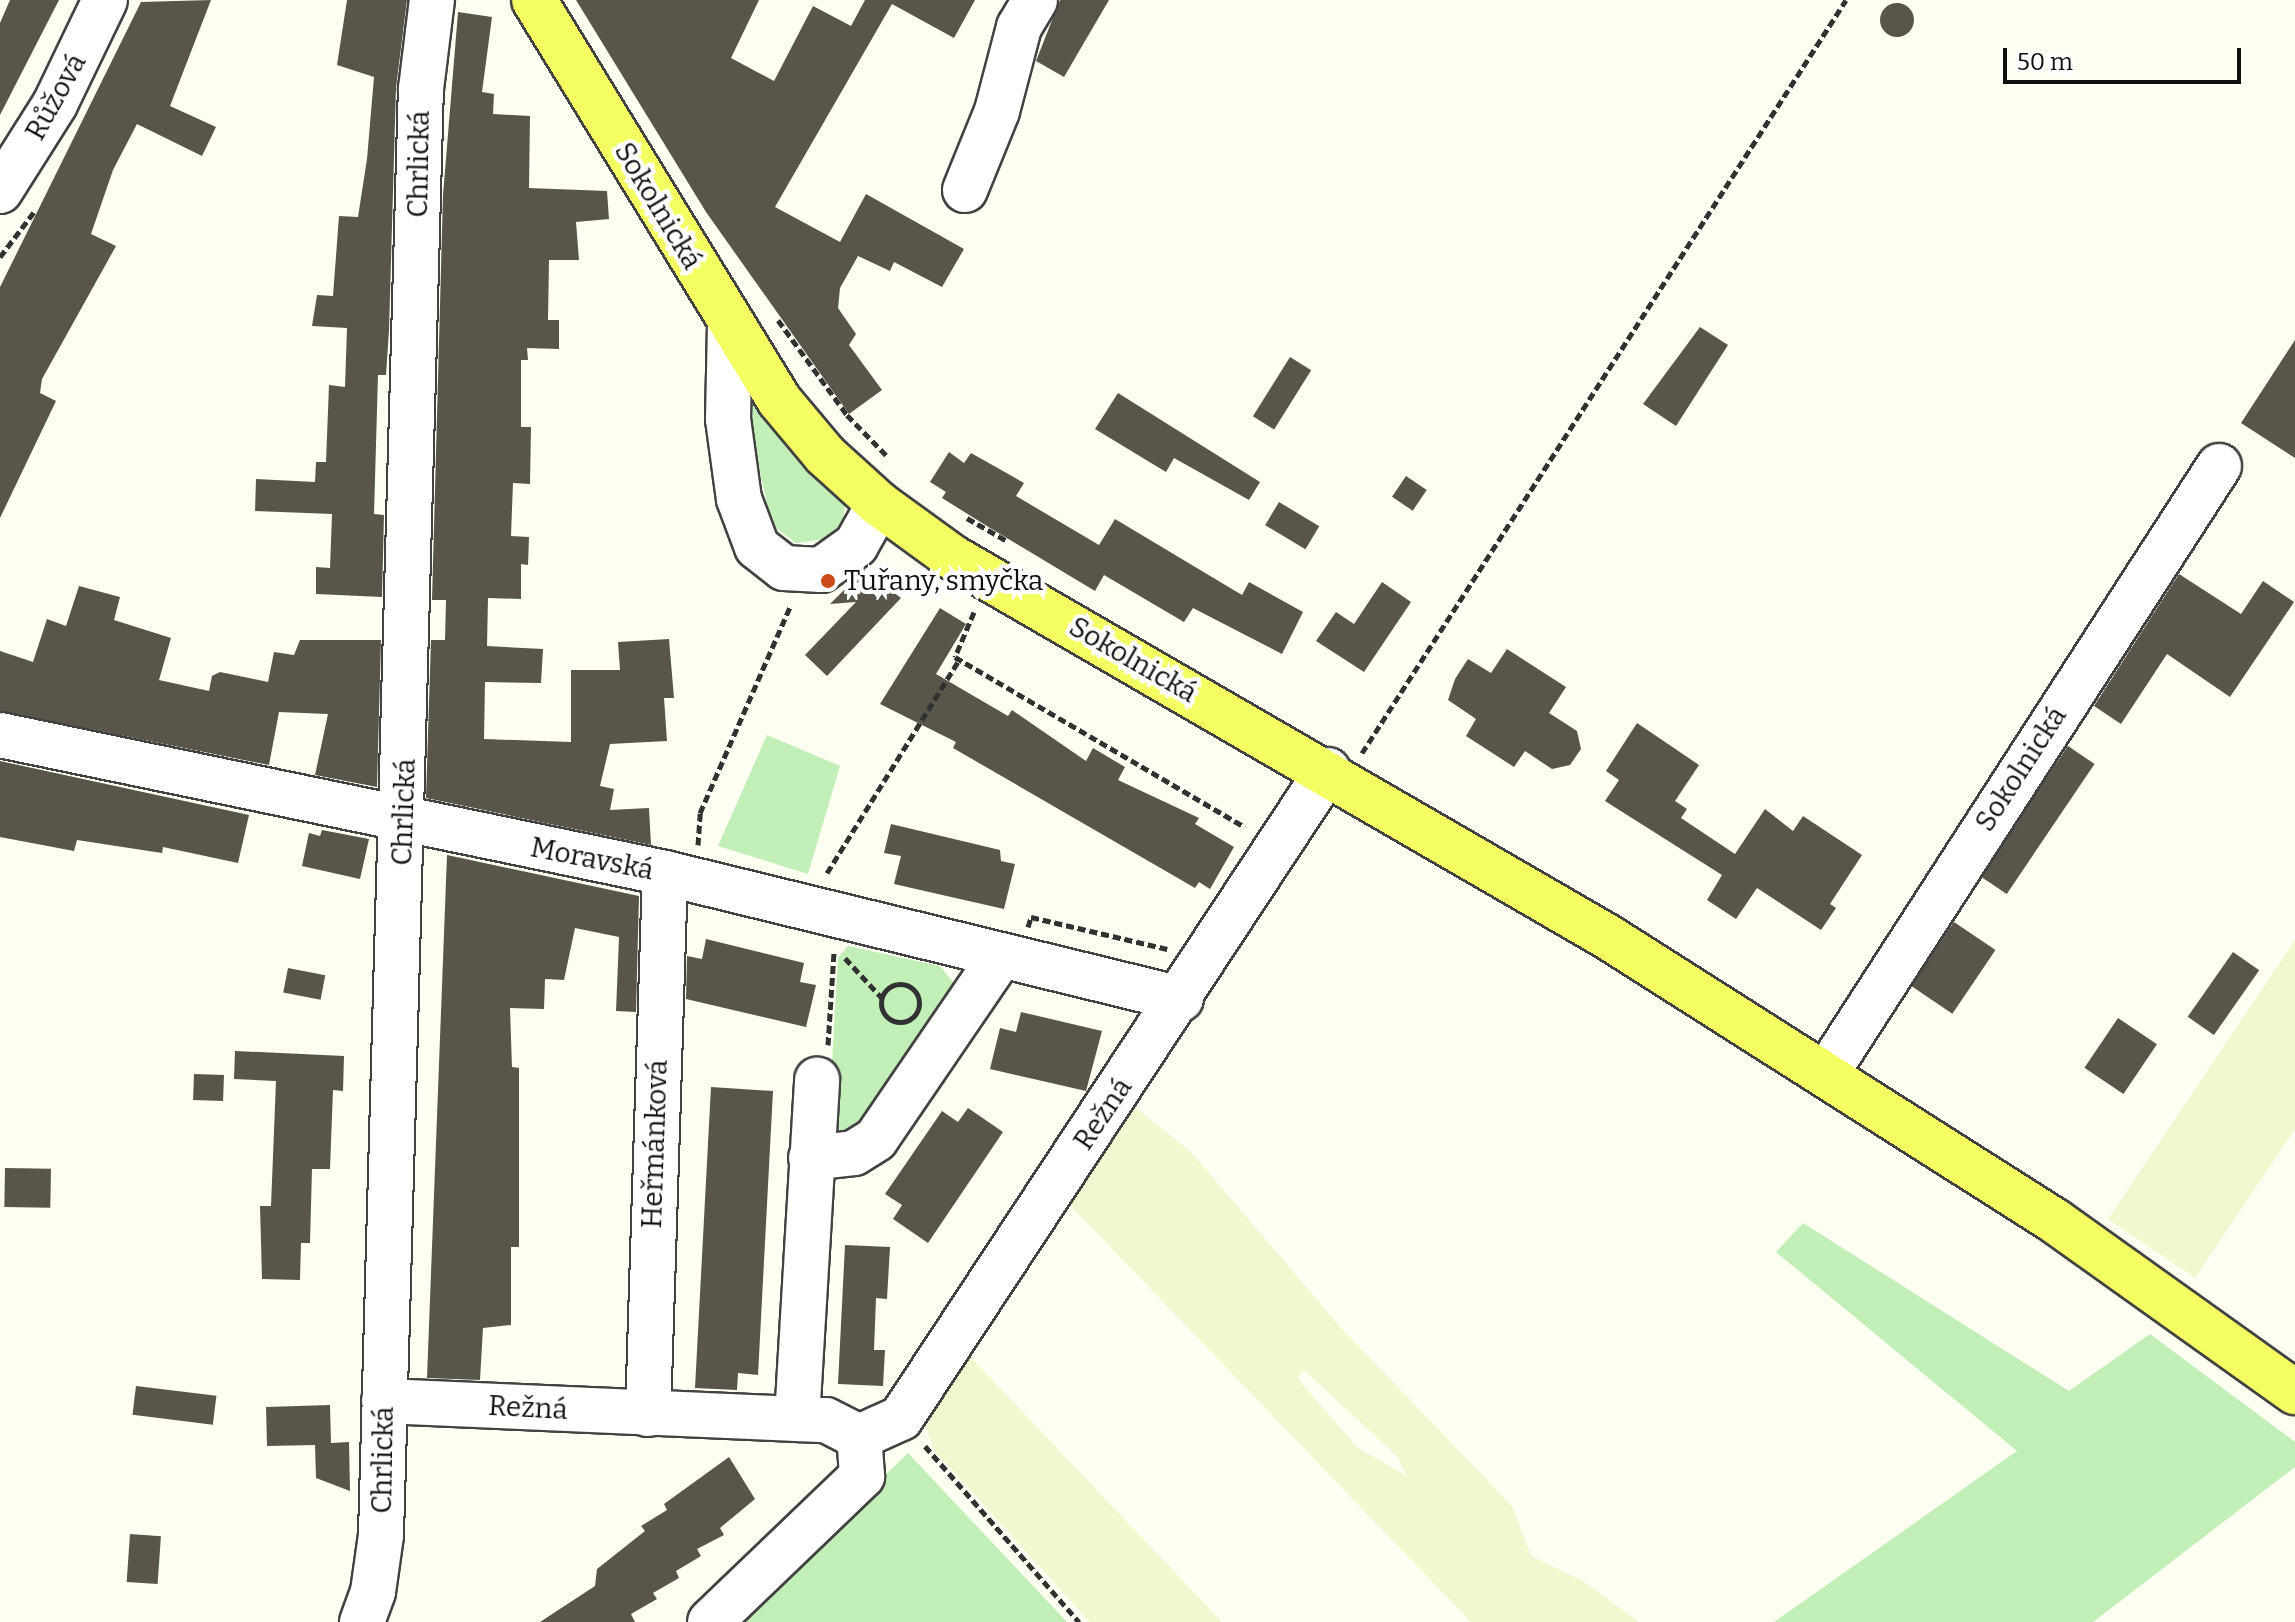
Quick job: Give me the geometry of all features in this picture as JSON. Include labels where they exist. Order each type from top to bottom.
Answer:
[{"type":"main road","name":"Sokolnická","points":[[534,0],[749,315],[797,425],[889,486],[952,557],[1352,761],[1712,1002],[2068,1230],[2295,1392]]},
{"type":"street","name":"Růžová","points":[[0,191],[55,104],[105,0]]},
{"type":"street","name":"Chrlická","points":[[362,1622],[378,1564],[404,823],[421,89],[432,0]]},
{"type":"street","points":[[965,190],[997,111],[1019,27],[1035,0]]},
{"type":"street","points":[[749,315],[728,419],[745,523],[764,555],[795,571],[838,562],[889,486]]},
{"type":"street","name":"Sokolnická","points":[[1826,1074],[2219,466]]},
{"type":"street","name":"Moravská","points":[[0,735],[404,823],[680,867],[1013,948],[1181,999]]},
{"type":"street","name":"Režná","points":[[901,1418],[1181,999],[1352,761]]},
{"type":"street","name":"Heřmánková","points":[[648,1414],[680,867]]},
{"type":"street","points":[[811,1158],[854,1153],[876,1139],[1013,948]]},
{"type":"street","points":[[797,1419],[817,1080]]},
{"type":"street","name":"Režná","points":[[384,1401],[797,1419],[843,1424],[859,1437]]},
{"type":"street","points":[[710,1622],[862,1476],[859,1437],[901,1418]]},
{"type":"path","points":[[1352,761],[1846,0]]},
{"type":"path","points":[[749,315],[847,415],[889,486]]},
{"type":"path","points":[[953,509],[1018,548]]},
{"type":"path","points":[[680,867],[700,813],[794,598],[795,571]]},
{"type":"path","points":[[825,877],[959,660],[973,624],[972,604]]},
{"type":"path","points":[[959,660],[1256,836]]},
{"type":"path","points":[[1013,948],[1031,917],[1173,951],[1180,942]]},
{"type":"path","points":[[817,1080],[829,1043],[834,945],[882,998],[882,1009],[894,1022],[906,1022],[918,1010],[916,992],[906,985],[894,985],[882,998]]},
{"type":"path","points":[[901,1418],[1079,1622]]},
{"type":"green space","points":[[747,390],[775,432],[845,504],[843,522],[825,539],[796,543],[772,525],[744,401]]},
{"type":"green space","points":[[767,735],[840,766],[808,874],[718,846]]},
{"type":"green space","points":[[2295,940],[2295,1129],[2195,1278],[2108,1219]]},
{"type":"green space","points":[[848,946],[940,966],[960,991],[872,1122],[840,1138],[831,1131],[829,1116],[838,958]]},
{"type":"green space","points":[[1136,1108],[1191,1152],[1342,1329],[1512,1506],[1531,1556],[1583,1581],[1639,1622],[1471,1622],[1068,1203]],"holes":[[[1304,1370],[1397,1456],[1407,1476],[1358,1448],[1302,1384],[1298,1377]]]},
{"type":"green space","points":[[1803,1223],[2069,1391],[2150,1334],[2295,1442],[2295,1467],[2093,1622],[1774,1622],[2017,1451],[1776,1252]]},
{"type":"green space","points":[[961,1347],[1222,1622],[1090,1622],[934,1450],[925,1423],[937,1383]]},
{"type":"green space","points":[[908,1453],[1067,1622],[734,1622]]},
{"type":"building","points":[[10,0],[59,0],[0,115],[0,23]]},
{"type":"building","points":[[211,0],[170,106],[216,127],[202,156],[137,124],[113,170],[91,234],[116,246],[42,379],[40,393],[56,401],[0,518],[0,287],[141,2]]},
{"type":"building","points":[[347,0],[407,0],[396,88],[386,375],[378,375],[374,514],[384,515],[382,597],[316,594],[316,567],[330,568],[332,514],[255,511],[256,479],[315,482],[316,462],[326,462],[329,385],[345,387],[347,328],[312,326],[317,295],[333,296],[339,216],[358,217],[367,159],[374,77],[337,65]]},
{"type":"building","points":[[576,0],[759,0],[731,58],[774,81],[813,6],[851,26],[865,0],[975,0],[954,38],[892,4],[775,207],[840,242],[866,194],[964,249],[942,287],[894,262],[890,271],[858,256],[840,288],[838,308],[856,334],[849,345],[882,390],[849,414],[706,212]]},
{"type":"building","points":[[1060,0],[1109,0],[1064,77],[1036,61]]},
{"type":"building","points":[[1897,3],[1909,8],[1914,20],[1909,32],[1897,37],[1885,32],[1880,20],[1885,8]]},
{"type":"building","points":[[458,12],[492,17],[482,92],[494,94],[493,114],[530,116],[529,188],[607,191],[609,219],[576,222],[579,260],[549,260],[548,320],[559,320],[559,349],[527,348],[528,360],[521,360],[521,427],[531,427],[530,484],[513,483],[511,536],[529,537],[528,565],[521,564],[521,599],[488,598],[487,646],[543,649],[541,683],[485,682],[484,739],[571,742],[571,670],[620,670],[618,642],[669,639],[674,698],[664,698],[667,741],[610,744],[600,786],[614,789],[610,810],[649,808],[651,845],[426,798],[431,640],[445,640],[446,600],[432,600],[443,195]]},
{"type":"building","points":[[1700,327],[1728,345],[1676,426],[1643,404]]},
{"type":"building","points":[[2295,340],[2295,458],[2241,423]]},
{"type":"building","points":[[1290,357],[1311,370],[1274,430],[1253,416]]},
{"type":"building","points":[[1118,393],[1260,482],[1249,500],[1174,458],[1166,472],[1095,429]]},
{"type":"building","points":[[949,452],[964,463],[971,453],[1024,483],[1016,496],[1099,545],[1115,519],[1242,595],[1249,582],[1303,612],[1282,654],[1193,608],[1184,622],[1104,575],[1095,591],[990,528],[942,498],[946,492],[930,482]]},
{"type":"building","points":[[1406,476],[1427,490],[1413,511],[1392,497]]},
{"type":"building","points":[[1279,502],[1319,526],[1305,549],[1265,525]]},
{"type":"building","points":[[864,570],[901,598],[827,676],[805,655],[856,602],[830,604]]},
{"type":"building","points":[[2179,574],[2241,614],[2263,581],[2294,602],[2230,697],[2167,654],[2121,724],[2094,706]]},
{"type":"building","points":[[1382,582],[1411,602],[1364,672],[1316,641],[1336,612],[1354,624]]},
{"type":"building","points":[[79,586],[120,597],[114,620],[171,638],[159,680],[209,691],[212,676],[220,672],[268,682],[274,652],[294,655],[300,640],[381,640],[377,787],[315,775],[328,714],[279,712],[269,765],[0,711],[0,651],[33,662],[47,619],[66,626]]},
{"type":"building","points":[[940,608],[966,624],[936,674],[1008,716],[1012,710],[1086,761],[1093,748],[1125,767],[1118,780],[1199,818],[1195,824],[1234,847],[1210,889],[1199,882],[1195,888],[953,748],[956,742],[880,704]]},
{"type":"building","points":[[1507,649],[1566,687],[1549,713],[1577,731],[1581,749],[1570,765],[1552,769],[1525,751],[1514,767],[1466,736],[1476,719],[1448,700],[1455,679],[1468,659],[1491,673]]},
{"type":"building","points":[[1637,723],[1699,765],[1675,801],[1687,809],[1681,818],[1735,854],[1765,809],[1793,831],[1803,816],[1862,855],[1830,904],[1836,908],[1821,930],[1757,888],[1736,919],[1707,900],[1722,875],[1605,801],[1619,780],[1606,771]]},
{"type":"building","points":[[2068,746],[2095,764],[2007,894],[1980,876]]},
{"type":"building","points":[[0,761],[249,815],[238,863],[163,847],[162,853],[77,840],[74,851],[0,837]]},
{"type":"building","points":[[891,824],[1000,850],[1001,861],[1015,864],[1004,909],[894,884],[901,856],[884,853]]},
{"type":"building","points":[[322,830],[369,839],[360,879],[302,866],[309,833],[320,836]]},
{"type":"building","points":[[447,855],[639,896],[636,1012],[616,1011],[619,937],[575,928],[564,980],[545,979],[544,1009],[510,1008],[512,1067],[519,1068],[519,1247],[511,1247],[511,1325],[483,1328],[480,1380],[427,1378]]},
{"type":"building","points":[[1954,922],[1995,950],[1952,1014],[1911,986]]},
{"type":"building","points":[[706,939],[804,963],[800,982],[816,985],[806,1027],[686,999],[687,956],[702,959]]},
{"type":"building","points":[[2233,952],[2259,970],[2214,1035],[2188,1017]]},
{"type":"building","points":[[288,968],[325,975],[321,1000],[283,993]]},
{"type":"building","points":[[1021,1012],[1102,1031],[1086,1091],[990,1069],[1000,1028],[1016,1032]]},
{"type":"building","points":[[2118,1018],[2157,1044],[2123,1094],[2084,1068]]},
{"type":"building","points":[[235,1051],[344,1056],[343,1091],[333,1090],[330,1169],[312,1169],[310,1243],[301,1243],[300,1280],[262,1279],[260,1206],[271,1206],[276,1081],[234,1079]]},
{"type":"building","points":[[194,1074],[224,1075],[223,1101],[193,1100]]},
{"type":"building","points":[[711,1087],[773,1091],[758,1375],[738,1373],[737,1390],[695,1388]]},
{"type":"building","points":[[968,1108],[1003,1132],[928,1243],[893,1219],[902,1205],[885,1194],[942,1111],[958,1122]]},
{"type":"building","points":[[5,1168],[51,1169],[50,1208],[4,1207]]},
{"type":"building","points":[[845,1245],[890,1247],[887,1299],[876,1298],[874,1350],[885,1350],[883,1386],[838,1384]]},
{"type":"building","points":[[136,1386],[216,1396],[213,1425],[132,1415]]},
{"type":"building","points":[[330,1405],[331,1443],[349,1442],[350,1491],[316,1478],[315,1445],[267,1446],[266,1407]]},
{"type":"building","points":[[729,1457],[755,1499],[720,1528],[724,1535],[697,1549],[701,1556],[676,1571],[679,1578],[653,1593],[657,1599],[631,1614],[635,1622],[540,1622],[595,1586],[597,1569],[645,1531],[641,1526],[667,1510],[664,1504]]},
{"type":"building","points":[[130,1534],[161,1536],[158,1584],[127,1582]]},
{"type":"place","name":"Tuřany, smyčka","points":[[828,581]]}]
